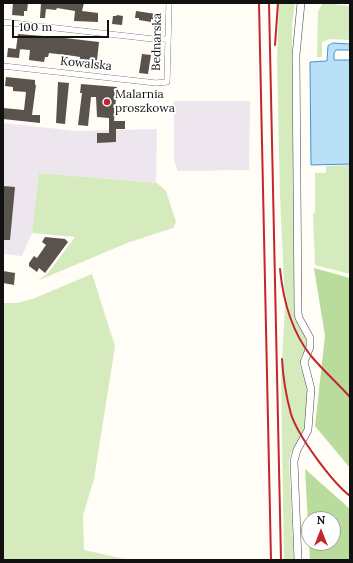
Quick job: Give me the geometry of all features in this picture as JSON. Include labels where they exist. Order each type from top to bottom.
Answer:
[{"type":"street","name":"Bednarska","points":[[167,82],[169,3]]},
{"type":"street","points":[[298,560],[294,461],[297,450],[308,430],[311,389],[304,362],[310,347],[310,338],[299,318],[298,313],[296,55],[301,3]]},
{"type":"street","points":[[3,22],[153,39],[167,39]]},
{"type":"street","name":"Kowalska","points":[[3,66],[156,83],[167,82]]},
{"type":"shaded area","points":[[174,101],[250,101],[249,170],[178,171],[174,160]]},
{"type":"shaded area","points":[[3,123],[77,131],[157,129],[156,183],[40,173],[32,233],[22,256],[3,254]]},
{"type":"green space","points":[[279,3],[295,3],[292,25],[292,56],[296,316],[307,339],[307,345],[300,360],[300,365],[307,384],[306,426],[291,453],[289,461],[294,560],[284,560],[281,379],[285,307],[280,195],[277,58]]},
{"type":"green space","points":[[323,3],[350,6],[350,40],[330,39],[322,42],[322,57],[317,57],[318,11]]},
{"type":"green space","points":[[350,165],[350,274],[315,265],[313,213],[315,213],[315,173],[326,173],[326,166]]},
{"type":"green space","points":[[39,173],[157,183],[166,191],[176,222],[173,228],[127,243],[37,281],[48,273],[75,237],[32,233]]},
{"type":"green space","points":[[314,268],[350,278],[350,468],[315,426],[325,336]]},
{"type":"green space","points":[[92,274],[115,346],[94,479],[83,515],[84,550],[129,560],[3,560],[3,303],[18,303],[35,298]]},
{"type":"green space","points":[[305,469],[350,509],[350,560],[310,560],[309,551],[341,551],[341,511],[307,511]]},
{"type":"water","points":[[333,43],[350,44],[350,50],[336,50],[334,53],[334,60],[350,60],[350,164],[311,165],[310,62],[327,61],[328,46]]},
{"type":"building","points":[[13,3],[28,3],[27,11],[24,11],[24,16],[12,15]]},
{"type":"building","points":[[41,3],[84,3],[82,11],[98,13],[98,22],[74,21],[75,11],[57,8],[56,10],[46,9],[45,18],[40,18]]},
{"type":"building","points":[[136,11],[156,14],[155,20],[151,19],[151,22],[139,20],[139,18],[135,18]]},
{"type":"building","points":[[113,16],[123,16],[122,25],[112,24]]},
{"type":"building","points":[[18,34],[99,42],[96,69],[79,66],[80,57],[74,56],[49,53],[48,57],[45,57],[44,62],[29,60],[30,50],[20,49],[19,58],[7,57],[8,48],[16,49]]},
{"type":"building","points":[[142,54],[151,55],[148,74],[139,73]]},
{"type":"building","points":[[6,77],[35,80],[36,85],[32,115],[40,115],[40,123],[3,119],[3,108],[24,110],[26,92],[13,91],[13,87],[5,86]]},
{"type":"building","points":[[58,82],[69,83],[65,124],[56,123]]},
{"type":"building","points":[[81,84],[117,87],[114,121],[125,121],[125,129],[116,129],[116,142],[97,143],[97,133],[109,133],[109,118],[97,117],[96,97],[91,97],[88,126],[78,125],[82,93],[80,93]]},
{"type":"building","points":[[3,186],[15,187],[10,240],[3,240]]},
{"type":"building","points":[[45,237],[65,239],[68,242],[45,273],[39,268],[37,272],[29,266],[29,263],[34,256],[37,258],[46,245],[42,242]]},
{"type":"building","points":[[3,271],[15,273],[14,285],[3,283]]},
{"type":"railway","points":[[259,3],[271,560]]},
{"type":"railway","points":[[269,3],[281,560]]},
{"type":"railway","points":[[275,45],[278,3]]},
{"type":"railway","points":[[280,269],[286,304],[304,347],[350,397]]},
{"type":"railway","points":[[282,359],[286,393],[291,414],[300,434],[316,458],[342,489],[350,496]]},
{"type":"place","name":"Malarnia proszkowa","points":[[107,102]]}]
